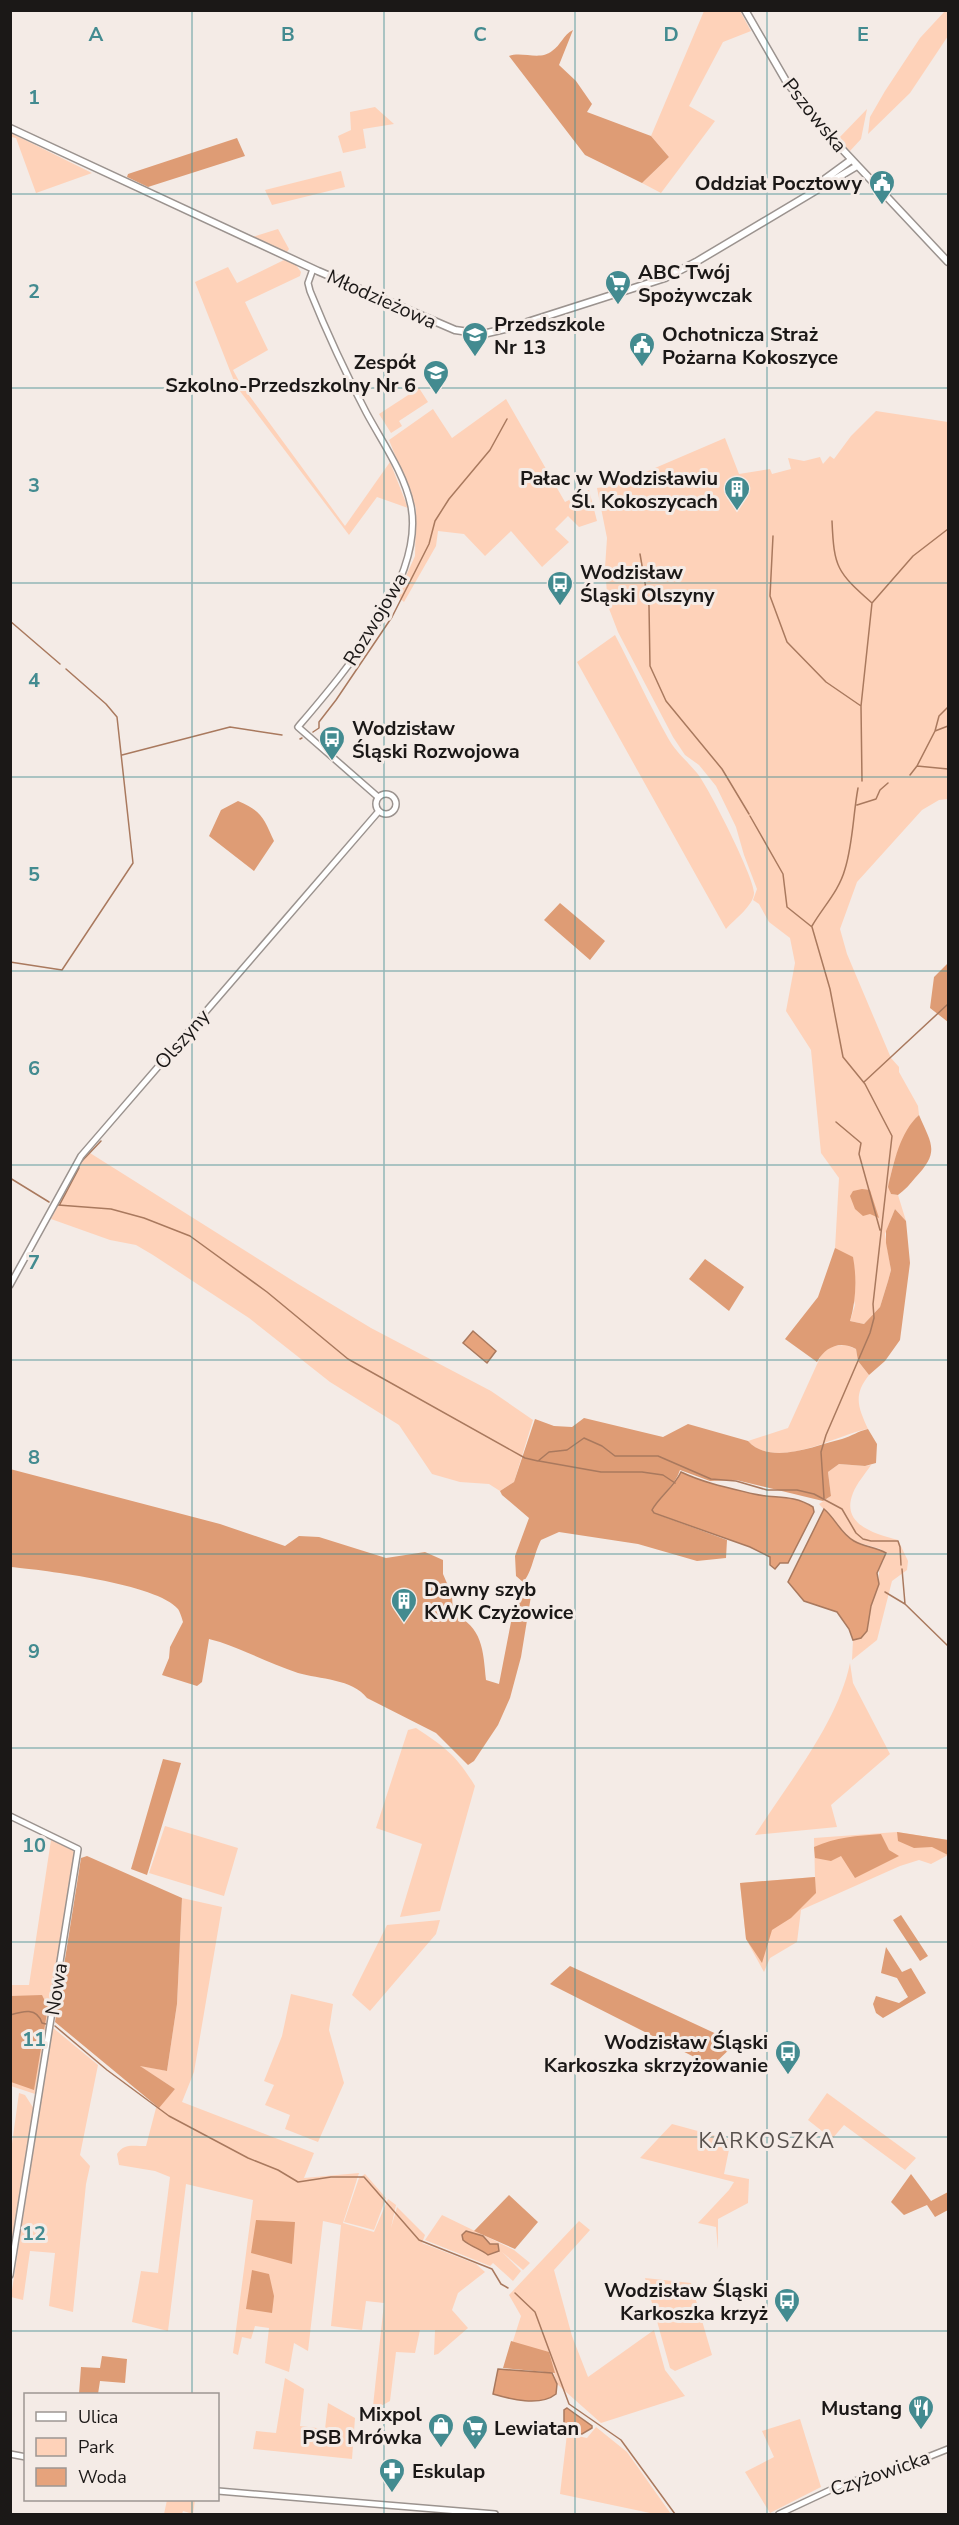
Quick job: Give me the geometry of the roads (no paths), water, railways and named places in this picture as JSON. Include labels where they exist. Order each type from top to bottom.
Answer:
[{"type":"main road","name":"Pszowska","points":[[745,10],[786,81],[825,131],[948,262]]},
{"type":"main road","name":"Młodzieżowa","points":[[10,128],[313,269],[455,330],[473,334],[490,333],[595,302],[665,278],[857,166]]},
{"type":"main road","name":"Młodzieżowa","points":[[823,184],[825,179],[851,160]]},
{"type":"street","name":"Rozwojowa","points":[[313,269],[308,283],[310,291],[339,359],[404,483],[411,506],[413,533],[405,571],[379,619],[338,679],[298,727],[378,797]]},
{"type":"street","points":[[385,794],[390,795],[396,803],[391,812],[385,814],[379,811],[376,804],[378,797],[385,794]]},
{"type":"street","name":"Olszyny","points":[[10,1285],[81,1156],[379,811]]},
{"type":"street","name":"Nowa","points":[[10,1816],[78,1848],[10,2275]]},
{"type":"street","name":"Czyżowicka","points":[[779,2514],[841,2485],[948,2449]]},
{"type":"street","points":[[219,2491],[495,2514]]},
{"type":"water","points":[[473,1331],[496,1351],[487,1363],[463,1343]]},
{"type":"water","points":[[681,1472],[717,1485],[754,1494],[791,1498],[813,1507],[814,1512],[788,1563],[780,1563],[775,1569],[770,1565],[770,1557],[750,1547],[654,1513],[652,1510],[655,1505]]},
{"type":"water","points":[[824,1509],[849,1538],[886,1553],[877,1573],[879,1584],[871,1606],[867,1631],[861,1638],[853,1640],[849,1629],[837,1612],[804,1601],[788,1582]]},
{"type":"water","points":[[466,2231],[483,2236],[490,2244],[498,2244],[499,2251],[488,2255],[469,2244],[463,2240],[462,2235]]},
{"type":"water","points":[[498,2369],[552,2373],[557,2384],[556,2394],[534,2401],[516,2400],[493,2394]]},
{"type":"water","points":[[567,2408],[592,2428],[582,2434],[574,2433],[564,2423],[564,2410]]},
{"type":"waterway","points":[[313,732],[319,728],[319,722],[392,617],[429,544],[435,521],[449,499],[490,450],[507,419]]},
{"type":"waterway","points":[[832,521],[834,549],[840,568],[851,584],[872,603],[861,706]]},
{"type":"waterway","points":[[872,603],[913,556],[948,529]]},
{"type":"waterway","points":[[773,536],[770,596],[787,642],[826,682],[861,706],[862,781]]},
{"type":"waterway","points":[[640,554],[649,606],[650,666],[666,701],[722,769],[749,814]]},
{"type":"waterway","points":[[10,621],[60,664]]},
{"type":"waterway","points":[[10,962],[62,970],[133,863],[117,717],[106,704],[66,669]]},
{"type":"waterway","points":[[935,731],[939,716],[948,707]]},
{"type":"waterway","points":[[917,766],[935,731],[948,726]]},
{"type":"waterway","points":[[122,755],[230,727],[282,735]]},
{"type":"waterway","points":[[910,775],[917,766],[948,769]]},
{"type":"waterway","points":[[857,805],[876,799],[880,790],[888,783]]},
{"type":"waterway","points":[[812,926],[835,892],[845,869],[858,788]]},
{"type":"waterway","points":[[750,816],[783,874],[787,907],[812,927],[830,989],[843,1057],[865,1084],[892,1136],[873,1304],[874,1318],[821,1452],[824,1498]]},
{"type":"waterway","points":[[864,1082],[948,1004]]},
{"type":"waterway","points":[[836,1122],[861,1143],[859,1154],[880,1230]]},
{"type":"waterway","points":[[82,1161],[101,1141]]},
{"type":"waterway","points":[[60,1204],[79,1168]]},
{"type":"waterway","points":[[10,1178],[49,1202]]},
{"type":"waterway","points":[[58,1205],[111,1209],[144,1218],[190,1236],[267,1292],[348,1359],[525,1458],[538,1461],[549,1452],[567,1450],[584,1438],[602,1446],[615,1456],[658,1456],[711,1479],[736,1481],[767,1490],[797,1490],[814,1494],[842,1509],[856,1533],[863,1539],[898,1541],[901,1565]]},
{"type":"waterway","points":[[539,1461],[601,1472],[642,1472],[663,1475],[675,1483]]},
{"type":"waterway","points":[[902,1569],[905,1604],[948,1646]]},
{"type":"waterway","points":[[885,1592],[905,1604]]},
{"type":"waterway","points":[[10,2015],[29,2011],[37,2014],[42,2023],[46,2024]]},
{"type":"waterway","points":[[55,2026],[107,2070],[169,2116],[248,2158],[278,2170],[298,2182],[331,2177],[364,2177],[419,2240],[492,2269],[501,2284],[508,2288]]},
{"type":"waterway","points":[[515,2293],[535,2312],[569,2404],[621,2440],[675,2514]]},
{"type":"place","name":"Oddział Pocztowy","points":[[882,206]]},
{"type":"place","name":"ABC Twój Spożywczak","points":[[618,306]]},
{"type":"place","name":"Przedszkole Nr 13","points":[[475,358]]},
{"type":"place","name":"Ochotnicza Straż Pożarna Kokoszyce","points":[[642,368]]},
{"type":"place","name":"Zespół Szkolno-Przedszkolny Nr 6","points":[[436,396]]},
{"type":"place","name":"Pałac w Wodzisławiu Śl. Kokoszycach","points":[[737,512]]},
{"type":"place","name":"Wodzisław Śląski Olszyny","points":[[560,607]]},
{"type":"place","name":"Wodzisław Śląski Rozwojowa","points":[[332,762]]},
{"type":"place","name":"Dawny szyb KWK Czyżowice","points":[[404,1624]]},
{"type":"place","name":"Wodzisław Śląski Karkoszka skrzyżowanie","points":[[788,2076]]},
{"type":"place","name":"Wodzisław Śląski Karkoszka krzyż","points":[[787,2324]]},
{"type":"place","name":"Mustang","points":[[921,2431]]},
{"type":"place","name":"Mixpol PSB Mrówka","points":[[441,2449]]},
{"type":"place","name":"Lewiatan","points":[[475,2451]]},
{"type":"place","name":"Eskulap","points":[[392,2494]]},
{"type":"district","name":"KARKOSZKA","points":[[767,2141]]}]
